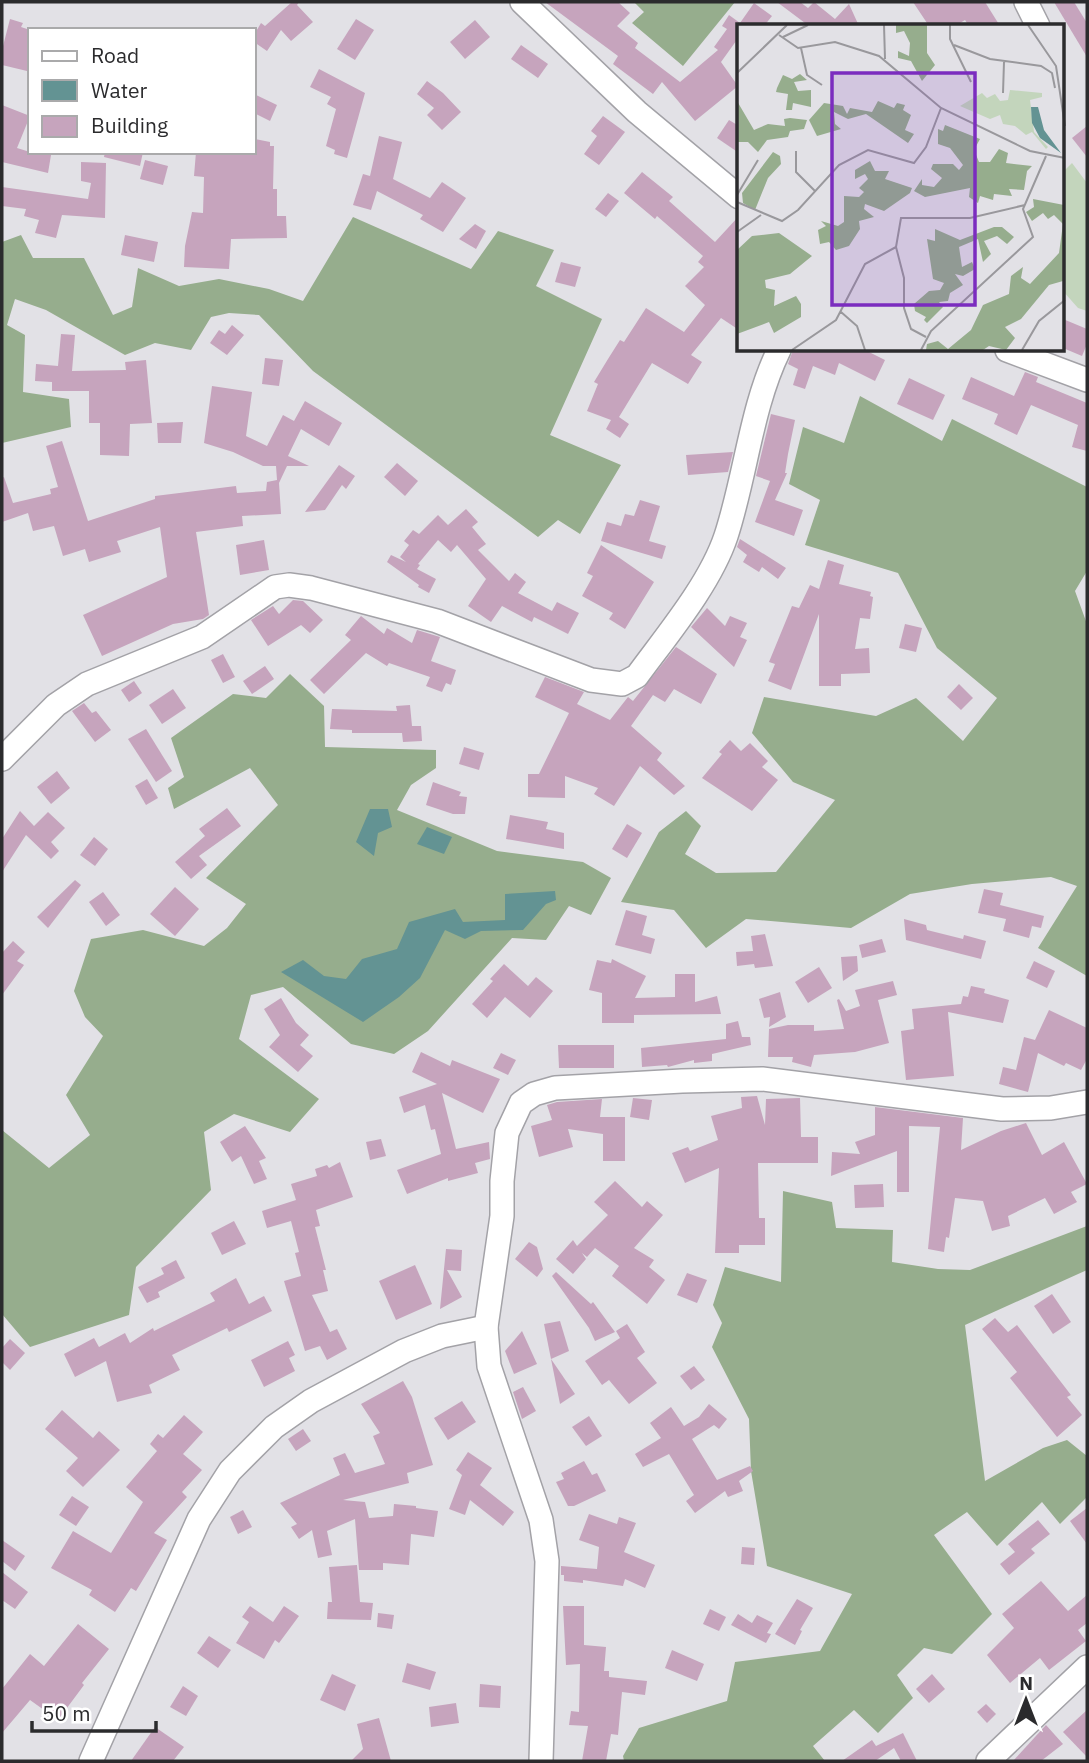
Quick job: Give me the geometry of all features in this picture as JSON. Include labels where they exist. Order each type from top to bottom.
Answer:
[{"type":"street","points":[[522,2],[637,112],[737,195]]},
{"type":"street","points":[[1026,2],[1037,24]]},
{"type":"street","points":[[2,759],[55,705],[87,684],[202,637],[275,587],[289,585],[371,602],[437,621],[591,680],[622,684],[637,676],[715,563],[734,507],[762,394],[778,352]]},
{"type":"street","points":[[1012,352],[1087,380]]},
{"type":"street","points":[[541,1761],[547,1561],[541,1520],[489,1366],[486,1326],[502,1216],[502,1181],[507,1133],[521,1103],[534,1094],[555,1088],[762,1079],[1002,1109],[1051,1108],[1087,1102]]},
{"type":"street","points":[[91,1761],[199,1519],[230,1471],[274,1427],[311,1401],[404,1351],[442,1336],[486,1326]]},
{"type":"street","points":[[988,1761],[1087,1667]]},
{"type":"green space","points":[[634,2],[735,2],[683,66],[632,23],[644,12]]},
{"type":"green space","points":[[1072,163],[1087,183],[1087,311],[1078,308],[1064,292],[1064,171]]},
{"type":"green space","points":[[353,217],[471,269],[498,231],[554,250],[536,286],[602,319],[550,435],[621,465],[580,534],[558,520],[538,537],[313,371],[259,315],[229,313],[211,317],[191,350],[155,343],[125,355],[46,310],[15,299],[7,325],[25,335],[23,392],[69,399],[71,427],[2,443],[2,242],[21,235],[33,258],[84,258],[113,315],[132,307],[138,268],[179,286],[219,279],[269,289],[303,301]]},
{"type":"green space","points":[[860,396],[942,441],[952,419],[1087,487],[1087,571],[1075,591],[1087,624],[1087,976],[1038,948],[1077,886],[1051,877],[972,884],[910,894],[851,928],[746,919],[706,948],[674,910],[621,902],[659,832],[686,811],[701,826],[685,854],[716,873],[776,872],[835,800],[793,782],[752,733],[764,697],[876,716],[916,698],[963,741],[997,698],[937,648],[898,573],[805,545],[820,500],[789,484],[803,427],[844,443]]},
{"type":"green space","points":[[290,674],[324,706],[325,747],[436,750],[436,768],[411,785],[397,810],[497,851],[583,862],[611,878],[591,915],[569,906],[546,940],[512,938],[428,1031],[394,1054],[351,1044],[283,987],[251,995],[239,1039],[319,1099],[290,1132],[234,1114],[204,1132],[211,1190],[136,1267],[129,1315],[30,1347],[2,1314],[2,1130],[49,1168],[90,1135],[66,1095],[103,1036],[85,1017],[74,991],[91,939],[143,930],[204,946],[227,928],[246,904],[206,878],[278,805],[250,768],[174,809],[168,788],[184,777],[171,738],[233,694],[266,698]]},
{"type":"green space","points":[[783,1191],[832,1202],[836,1228],[893,1230],[892,1262],[938,1269],[970,1270],[1087,1226],[1087,1270],[965,1325],[985,1481],[1043,1448],[1067,1440],[1087,1456],[1087,1497],[1060,1524],[1042,1502],[997,1546],[967,1512],[934,1535],[992,1614],[952,1654],[924,1648],[897,1675],[913,1698],[878,1733],[854,1710],[813,1746],[825,1761],[624,1761],[623,1756],[639,1728],[727,1701],[735,1662],[820,1651],[852,1594],[767,1566],[751,1471],[749,1419],[712,1347],[722,1323],[713,1305],[725,1267],[781,1282]]},
{"type":"water","points":[[370,809],[388,809],[392,827],[378,833],[374,856],[356,842]]},
{"type":"water","points":[[427,827],[452,837],[444,854],[417,844]]},
{"type":"water","points":[[555,891],[556,900],[546,904],[523,930],[481,931],[465,939],[445,930],[420,978],[399,997],[363,1022],[281,972],[303,960],[324,976],[346,979],[362,959],[397,949],[409,922],[455,909],[463,922],[505,920],[505,894]]},
{"type":"building","points":[[292,2],[299,2],[297,5],[313,22],[291,41],[281,30],[267,51],[256,43],[256,32],[261,23],[265,26]]},
{"type":"building","points":[[545,2],[618,2],[630,13],[617,26],[638,43],[635,48],[680,82],[718,50],[714,47],[727,29],[722,26],[729,15],[740,23],[754,3],[772,16],[766,24],[737,24],[737,40],[721,62],[737,87],[695,121],[662,82],[653,94],[613,64],[618,56]]},
{"type":"building","points":[[777,2],[800,2],[808,8],[814,2],[835,19],[849,4],[858,24],[806,24]]},
{"type":"building","points":[[913,2],[985,2],[999,24],[968,24],[965,20],[958,24],[928,24]]},
{"type":"building","points":[[1054,2],[1074,2],[1087,23],[1087,57]]},
{"type":"building","points":[[10,19],[23,23],[21,27],[28,29],[27,71],[2,65],[2,50]]},
{"type":"building","points":[[356,19],[374,30],[355,60],[337,49]]},
{"type":"building","points":[[475,20],[490,37],[465,59],[450,42]]},
{"type":"building","points":[[521,45],[548,64],[538,78],[511,59]]},
{"type":"building","points":[[319,69],[365,93],[347,158],[334,154],[335,150],[326,146],[336,109],[327,104],[331,97],[310,87]]},
{"type":"building","points":[[427,81],[461,112],[442,130],[427,115],[434,108],[417,94]]},
{"type":"building","points":[[256,95],[277,105],[270,121],[256,114]]},
{"type":"building","points":[[2,105],[28,115],[17,148],[28,151],[28,154],[51,155],[48,173],[2,162]]},
{"type":"building","points":[[603,116],[625,132],[599,165],[584,154],[597,136],[591,131]]},
{"type":"building","points":[[729,120],[737,125],[737,152],[717,138]]},
{"type":"building","points":[[1087,126],[1087,157],[1072,138]]},
{"type":"building","points":[[379,136],[402,142],[393,179],[430,198],[442,182],[466,198],[443,232],[420,219],[423,215],[377,191],[371,210],[353,205],[363,174],[370,176]]},
{"type":"building","points":[[256,139],[270,142],[270,146],[274,146],[273,189],[277,189],[277,216],[286,216],[287,238],[231,239],[229,269],[184,267],[192,212],[203,213],[204,177],[194,176],[196,154],[256,154]]},
{"type":"building","points":[[105,154],[143,154],[140,166],[104,157]]},
{"type":"building","points":[[145,160],[168,166],[163,185],[140,179]]},
{"type":"building","points":[[81,162],[106,163],[105,218],[62,215],[56,238],[35,233],[39,220],[24,216],[26,209],[2,206],[2,187],[88,199],[91,183],[81,181]]},
{"type":"building","points":[[642,172],[673,197],[669,201],[715,242],[737,218],[737,329],[721,318],[691,355],[702,362],[688,384],[652,363],[619,417],[629,424],[620,438],[606,429],[611,420],[587,411],[598,384],[594,382],[620,340],[624,342],[646,308],[684,332],[705,305],[685,286],[704,267],[698,262],[703,256],[657,216],[655,219],[624,193]]},
{"type":"building","points":[[608,193],[619,201],[606,217],[595,209]]},
{"type":"building","points":[[475,224],[486,231],[476,249],[459,239]]},
{"type":"building","points":[[125,235],[158,242],[154,262],[121,255]]},
{"type":"building","points":[[561,262],[581,267],[575,287],[555,282]]},
{"type":"building","points":[[1064,319],[1087,329],[1087,344],[1082,356],[1064,348]]},
{"type":"building","points":[[232,325],[244,335],[227,355],[210,343],[219,330],[225,334]]},
{"type":"building","points":[[61,334],[75,335],[72,371],[126,370],[125,362],[146,360],[152,423],[130,424],[129,456],[100,455],[100,423],[89,423],[89,391],[52,391],[52,382],[35,381],[36,364],[58,366]]},
{"type":"building","points":[[792,352],[869,352],[885,360],[875,381],[839,363],[835,375],[813,366],[805,389],[793,385],[798,369],[788,364]]},
{"type":"building","points":[[265,358],[283,360],[279,386],[262,384]]},
{"type":"building","points":[[1025,372],[1038,377],[1036,382],[1087,403],[1087,451],[1072,447],[1078,425],[1031,405],[1017,435],[994,424],[998,414],[962,399],[971,377],[1014,396]]},
{"type":"building","points":[[909,378],[945,395],[933,420],[897,404]]},
{"type":"building","points":[[212,386],[252,392],[246,436],[267,446],[283,415],[294,421],[305,401],[342,423],[329,446],[301,429],[288,456],[309,466],[287,466],[279,483],[281,514],[242,516],[243,526],[196,532],[209,615],[203,619],[173,624],[102,656],[83,615],[167,577],[160,527],[117,541],[121,552],[89,562],[85,549],[63,556],[54,526],[33,531],[28,513],[2,522],[2,478],[4,477],[13,503],[51,494],[50,489],[58,487],[46,446],[62,441],[88,521],[155,499],[155,496],[236,486],[237,493],[266,491],[267,482],[277,480],[276,466],[263,466],[233,452],[204,443]]},
{"type":"building","points":[[771,414],[795,420],[787,473],[775,500],[803,510],[794,536],[755,522],[770,481],[756,476]]},
{"type":"building","points":[[183,422],[181,443],[158,443],[157,423]]},
{"type":"building","points":[[733,452],[728,472],[688,475],[686,455]]},
{"type":"building","points":[[397,463],[418,481],[405,496],[384,477]]},
{"type":"building","points":[[339,465],[355,476],[346,489],[342,485],[325,510],[305,512]]},
{"type":"building","points":[[640,500],[660,506],[649,541],[666,546],[662,559],[601,541],[607,522],[621,526],[625,514],[634,516]]},
{"type":"building","points":[[466,509],[478,522],[472,527],[486,544],[478,550],[509,581],[515,573],[526,582],[518,593],[552,611],[557,602],[579,613],[568,634],[534,617],[532,622],[502,606],[491,622],[468,606],[486,579],[457,545],[451,552],[438,540],[418,564],[420,565],[417,569],[436,579],[429,593],[387,562],[391,555],[406,562],[400,557],[409,545],[404,541],[413,530],[419,534],[438,515],[448,525]]},
{"type":"building","points":[[740,539],[786,568],[778,579],[762,567],[759,572],[743,562],[747,555],[737,547]]},
{"type":"building","points":[[264,540],[269,570],[240,575],[236,545]]},
{"type":"building","points":[[601,545],[654,582],[625,629],[609,619],[613,613],[582,596],[593,576],[587,573]]},
{"type":"building","points":[[828,560],[844,565],[839,584],[871,592],[870,596],[873,597],[870,619],[860,618],[855,649],[869,648],[870,673],[841,674],[841,686],[819,686],[819,614],[791,690],[768,681],[775,664],[769,662],[792,606],[799,608],[810,585],[819,589]]},
{"type":"building","points":[[293,600],[303,601],[323,620],[310,633],[301,625],[268,646],[251,620],[273,606],[279,614]]},
{"type":"building","points":[[707,608],[725,626],[730,616],[747,623],[740,637],[747,640],[734,667],[691,627]]},
{"type":"building","points":[[361,616],[384,634],[387,628],[412,643],[417,630],[440,637],[431,661],[456,670],[451,685],[446,683],[442,692],[426,686],[430,677],[389,663],[387,666],[366,653],[324,694],[310,680],[351,640],[345,635]]},
{"type":"building","points":[[905,624],[922,628],[916,652],[899,648]]},
{"type":"building","points":[[676,647],[717,674],[701,704],[674,689],[665,702],[653,695],[631,726],[662,753],[657,760],[685,786],[674,795],[640,766],[614,806],[594,794],[598,788],[565,776],[565,798],[528,797],[528,774],[539,774],[569,713],[535,697],[545,677],[584,692],[577,704],[610,720],[628,697],[633,701]]},
{"type":"building","points":[[223,654],[235,677],[223,683],[211,660]]},
{"type":"building","points":[[265,666],[274,679],[252,694],[243,681]]},
{"type":"building","points":[[134,681],[142,693],[129,702],[121,690]]},
{"type":"building","points":[[959,684],[973,698],[961,710],[947,697]]},
{"type":"building","points":[[173,689],[186,708],[162,724],[149,705]]},
{"type":"building","points":[[84,703],[92,713],[96,711],[111,730],[95,742],[72,711]]},
{"type":"building","points":[[410,705],[412,726],[421,726],[422,741],[403,742],[402,733],[352,733],[352,730],[330,729],[332,709],[397,711],[396,706]]},
{"type":"building","points":[[146,729],[172,771],[156,782],[128,739]]},
{"type":"building","points":[[730,740],[741,751],[750,743],[768,761],[762,767],[778,780],[752,811],[702,778]]},
{"type":"building","points":[[464,747],[484,753],[479,770],[459,764]]},
{"type":"building","points":[[57,771],[70,788],[51,804],[37,787]]},
{"type":"building","points":[[147,779],[158,798],[146,805],[135,786]]},
{"type":"building","points":[[433,782],[461,792],[459,796],[467,797],[465,814],[453,814],[426,805]]},
{"type":"building","points":[[227,808],[241,826],[199,856],[207,865],[191,879],[175,862],[205,836],[199,829]]},
{"type":"building","points":[[20,811],[34,826],[48,812],[65,828],[51,842],[59,851],[51,859],[26,835],[2,872],[2,839]]},
{"type":"building","points":[[510,815],[548,822],[546,829],[564,833],[564,849],[506,839]]},
{"type":"building","points":[[627,824],[642,833],[627,858],[612,849]]},
{"type":"building","points":[[94,837],[108,849],[95,866],[80,855]]},
{"type":"building","points":[[75,880],[81,885],[48,928],[37,917]]},
{"type":"building","points":[[175,887],[199,909],[175,936],[150,914]]},
{"type":"building","points":[[984,889],[1003,893],[1000,905],[1044,916],[1041,928],[1032,926],[1029,938],[1003,931],[1006,919],[978,913]]},
{"type":"building","points":[[103,892],[120,915],[106,926],[89,902]]},
{"type":"building","points":[[626,910],[647,916],[642,935],[655,939],[651,954],[615,945]]},
{"type":"building","points":[[904,919],[926,925],[927,930],[963,939],[964,935],[986,941],[981,959],[906,940]]},
{"type":"building","points":[[765,934],[773,966],[737,966],[736,952],[753,951],[751,936]]},
{"type":"building","points":[[882,939],[886,952],[862,958],[859,945]]},
{"type":"building","points":[[13,941],[25,952],[17,961],[24,965],[2,995],[2,953]]},
{"type":"building","points":[[857,956],[858,971],[843,981],[841,957]]},
{"type":"building","points":[[612,959],[646,976],[635,998],[675,997],[675,974],[695,974],[695,1002],[717,996],[721,1014],[634,1015],[634,1023],[602,1023],[602,993],[589,990],[597,960],[611,963]]},
{"type":"building","points":[[1034,961],[1055,971],[1047,988],[1026,978]]},
{"type":"building","points":[[504,964],[528,986],[536,977],[553,991],[530,1018],[505,997],[487,1018],[472,1004]]},
{"type":"building","points":[[819,967],[832,988],[808,1003],[795,982]]},
{"type":"building","points":[[893,981],[897,995],[878,1000],[889,1043],[855,1052],[814,1055],[811,1067],[792,1062],[793,1057],[768,1057],[769,1029],[788,1025],[814,1025],[814,1031],[844,1029],[837,1000],[839,999],[846,1011],[860,1006],[855,990]]},
{"type":"building","points":[[971,986],[1009,1000],[1003,1023],[948,1012],[954,1076],[906,1080],[901,1031],[914,1029],[912,1009],[961,1004],[963,996],[968,997]]},
{"type":"building","points":[[780,992],[786,1017],[769,1027],[770,1017],[764,1018],[759,999]]},
{"type":"building","points":[[281,998],[296,1023],[309,1035],[300,1045],[313,1056],[298,1072],[269,1047],[280,1035],[264,1009]]},
{"type":"building","points":[[1049,1010],[1087,1028],[1087,1059],[1081,1070],[1066,1063],[1064,1066],[1038,1053],[1028,1092],[999,1084],[1003,1067],[1016,1070],[1024,1037],[1035,1040]]},
{"type":"building","points":[[738,1021],[742,1037],[750,1037],[751,1045],[712,1054],[712,1061],[694,1063],[694,1060],[668,1067],[642,1067],[641,1048],[726,1039],[726,1024]]},
{"type":"building","points":[[558,1045],[614,1045],[614,1068],[559,1068]]},
{"type":"building","points":[[421,1052],[450,1066],[452,1060],[500,1079],[483,1113],[442,1093],[456,1149],[489,1142],[490,1159],[475,1163],[478,1173],[448,1181],[448,1178],[407,1194],[397,1170],[441,1154],[425,1105],[404,1113],[399,1097],[437,1084],[412,1072]]},
{"type":"building","points":[[501,1053],[516,1060],[508,1075],[493,1068]]},
{"type":"building","points":[[757,1096],[765,1125],[766,1099],[800,1098],[801,1137],[818,1137],[818,1163],[758,1163],[759,1218],[765,1218],[765,1245],[739,1245],[739,1253],[715,1253],[719,1168],[685,1183],[672,1153],[688,1147],[690,1151],[718,1140],[711,1116],[742,1108],[741,1097]]},
{"type":"building","points":[[633,1098],[652,1100],[649,1120],[630,1117]]},
{"type":"building","points":[[602,1099],[600,1117],[625,1117],[625,1161],[603,1161],[603,1134],[568,1129],[573,1147],[539,1157],[531,1126],[552,1120],[547,1105]]},
{"type":"building","points":[[875,1107],[963,1118],[961,1150],[1001,1131],[1026,1123],[1042,1155],[1064,1142],[1087,1184],[1071,1192],[1077,1202],[1054,1214],[1045,1198],[1008,1216],[1010,1226],[992,1231],[983,1201],[955,1198],[949,1238],[946,1237],[944,1252],[928,1249],[940,1127],[909,1126],[909,1192],[897,1192],[897,1151],[831,1176],[832,1152],[860,1154],[855,1142],[875,1135]]},
{"type":"building","points":[[245,1126],[266,1158],[259,1161],[267,1179],[254,1184],[241,1156],[232,1162],[220,1142]]},
{"type":"building","points":[[381,1139],[386,1156],[370,1160],[366,1142]]},
{"type":"building","points":[[340,1162],[353,1197],[316,1210],[320,1226],[315,1227],[326,1270],[323,1270],[328,1291],[312,1295],[330,1332],[337,1329],[347,1349],[327,1360],[320,1346],[305,1351],[284,1281],[301,1276],[295,1253],[299,1252],[291,1221],[267,1228],[262,1211],[296,1200],[291,1184],[317,1176],[315,1169],[327,1165],[329,1168]]},
{"type":"building","points":[[615,1181],[642,1207],[647,1201],[663,1215],[634,1248],[654,1260],[649,1267],[665,1280],[647,1304],[612,1276],[619,1266],[595,1248],[587,1257],[582,1253],[586,1259],[573,1274],[556,1259],[573,1240],[577,1246],[608,1215],[594,1202]]},
{"type":"building","points":[[883,1184],[884,1207],[855,1208],[854,1185]]},
{"type":"building","points":[[234,1221],[246,1244],[222,1255],[211,1233]]},
{"type":"building","points":[[529,1242],[537,1247],[543,1269],[537,1277],[515,1259]]},
{"type":"building","points":[[446,1249],[462,1250],[461,1271],[447,1270],[462,1297],[440,1309]]},
{"type":"building","points":[[176,1260],[185,1278],[158,1292],[160,1297],[147,1303],[138,1287],[164,1274],[161,1268]]},
{"type":"building","points":[[415,1265],[432,1304],[396,1320],[379,1281]]},
{"type":"building","points":[[556,1272],[591,1304],[593,1302],[615,1332],[595,1341],[589,1328],[552,1276]]},
{"type":"building","points":[[687,1273],[707,1280],[697,1303],[677,1295]]},
{"type":"building","points":[[236,1278],[249,1304],[264,1296],[272,1311],[229,1332],[227,1328],[172,1355],[180,1370],[149,1385],[152,1393],[117,1402],[106,1361],[75,1377],[64,1354],[94,1338],[99,1347],[125,1333],[130,1343],[153,1328],[154,1331],[215,1301],[210,1293]]},
{"type":"building","points":[[1052,1294],[1071,1322],[1053,1334],[1034,1306]]},
{"type":"building","points":[[995,1318],[1008,1332],[1017,1325],[1071,1395],[1067,1397],[1082,1415],[1057,1437],[1010,1378],[1017,1372],[982,1329]]},
{"type":"building","points":[[560,1321],[569,1351],[551,1359],[544,1324]]},
{"type":"building","points":[[627,1324],[645,1352],[637,1358],[657,1383],[629,1404],[609,1380],[602,1385],[585,1361],[620,1338],[616,1331]]},
{"type":"building","points":[[522,1331],[537,1364],[514,1374],[505,1351]]},
{"type":"building","points":[[10,1339],[25,1353],[10,1370],[2,1362],[2,1348]]},
{"type":"building","points":[[288,1341],[295,1355],[289,1358],[295,1371],[264,1387],[251,1360]]},
{"type":"building","points":[[551,1359],[575,1394],[560,1404]]},
{"type":"building","points":[[694,1366],[705,1380],[691,1390],[680,1376]]},
{"type":"building","points":[[403,1381],[412,1397],[433,1465],[407,1473],[409,1483],[343,1500],[365,1502],[369,1518],[393,1516],[394,1504],[438,1511],[434,1537],[411,1534],[409,1565],[383,1563],[383,1570],[359,1570],[355,1519],[327,1531],[332,1555],[318,1558],[312,1530],[299,1539],[291,1527],[297,1524],[280,1503],[340,1475],[333,1458],[345,1453],[355,1473],[385,1464],[373,1436],[380,1433],[361,1404]]},
{"type":"building","points":[[523,1387],[536,1411],[522,1419],[513,1392]]},
{"type":"building","points":[[462,1401],[476,1422],[448,1440],[434,1418]]},
{"type":"building","points":[[709,1404],[727,1419],[719,1429],[714,1425],[692,1439],[717,1480],[750,1466],[753,1471],[739,1481],[743,1491],[728,1497],[725,1491],[695,1513],[686,1501],[694,1495],[669,1454],[643,1467],[635,1454],[661,1438],[650,1423],[671,1407],[684,1426],[699,1417]]},
{"type":"building","points":[[62,1410],[93,1438],[99,1431],[120,1450],[83,1487],[66,1471],[78,1458],[45,1429]]},
{"type":"building","points":[[184,1415],[203,1432],[183,1454],[202,1470],[182,1492],[187,1497],[154,1533],[167,1540],[136,1591],[131,1588],[115,1612],[89,1595],[92,1590],[51,1568],[73,1531],[111,1553],[143,1502],[126,1487],[157,1451],[150,1444],[158,1434],[163,1438]]},
{"type":"building","points":[[589,1416],[602,1436],[586,1446],[572,1427]]},
{"type":"building","points":[[303,1429],[311,1441],[296,1451],[288,1439]]},
{"type":"building","points":[[468,1452],[492,1468],[480,1485],[514,1512],[503,1526],[470,1500],[465,1515],[449,1509],[462,1475],[456,1470]]},
{"type":"building","points":[[584,1461],[592,1475],[597,1473],[606,1491],[574,1506],[568,1506],[556,1482],[564,1479],[561,1473]]},
{"type":"building","points":[[72,1496],[89,1507],[76,1526],[59,1515]]},
{"type":"building","points":[[1087,1508],[1087,1544],[1070,1521]]},
{"type":"building","points":[[243,1510],[252,1527],[238,1534],[230,1517]]},
{"type":"building","points":[[589,1514],[617,1524],[619,1517],[636,1523],[624,1552],[655,1565],[645,1588],[625,1579],[623,1586],[583,1580],[583,1583],[564,1581],[561,1566],[597,1569],[599,1547],[579,1540]]},
{"type":"building","points":[[1038,1520],[1050,1534],[1031,1549],[1035,1553],[1009,1575],[1000,1564],[1015,1552],[1008,1544]]},
{"type":"building","points":[[2,1540],[25,1556],[15,1571],[2,1561]]},
{"type":"building","points":[[742,1547],[755,1548],[754,1565],[741,1564]]},
{"type":"building","points":[[357,1565],[360,1602],[373,1603],[371,1620],[327,1619],[328,1602],[332,1602],[329,1567]]},
{"type":"building","points":[[2,1572],[28,1592],[15,1609],[2,1600]]},
{"type":"building","points":[[1041,1581],[1068,1611],[1087,1595],[1087,1623],[1078,1630],[1086,1641],[1049,1670],[1040,1658],[1010,1683],[987,1655],[1014,1628],[1002,1614]]},
{"type":"building","points":[[797,1599],[813,1608],[795,1645],[775,1634]]},
{"type":"building","points":[[250,1606],[273,1622],[284,1606],[299,1616],[279,1643],[275,1640],[264,1659],[236,1643],[249,1622],[242,1617]]},
{"type":"building","points":[[563,1606],[584,1606],[584,1645],[606,1647],[604,1671],[609,1671],[609,1677],[647,1681],[645,1695],[622,1692],[618,1735],[611,1734],[606,1761],[582,1761],[588,1726],[569,1725],[571,1711],[579,1712],[580,1664],[566,1665]]},
{"type":"building","points":[[710,1609],[726,1617],[719,1631],[703,1624]]},
{"type":"building","points":[[378,1613],[394,1615],[392,1629],[377,1627]]},
{"type":"building","points":[[738,1614],[752,1623],[757,1615],[773,1623],[767,1633],[771,1634],[766,1643],[731,1625]]},
{"type":"building","points":[[78,1624],[109,1649],[82,1683],[84,1685],[58,1720],[30,1700],[2,1733],[2,1689],[30,1654],[44,1666]]},
{"type":"building","points":[[209,1636],[231,1650],[218,1668],[197,1653]]},
{"type":"building","points":[[672,1650],[704,1664],[697,1681],[665,1668]]},
{"type":"building","points":[[407,1663],[436,1672],[430,1690],[402,1682]]},
{"type":"building","points":[[332,1674],[356,1685],[345,1711],[320,1700]]},
{"type":"building","points":[[932,1674],[945,1689],[929,1703],[916,1689]]},
{"type":"building","points":[[480,1684],[501,1686],[500,1708],[479,1707]]},
{"type":"building","points":[[183,1686],[198,1696],[186,1716],[170,1707]]},
{"type":"building","points":[[456,1703],[459,1723],[431,1727],[429,1707]]},
{"type":"building","points":[[986,1704],[996,1714],[987,1723],[977,1712]]},
{"type":"building","points":[[1087,1710],[1087,1757],[1063,1732]]},
{"type":"building","points":[[379,1718],[391,1761],[351,1761],[363,1749],[357,1724]]},
{"type":"building","points":[[1046,1725],[1063,1744],[1041,1761],[1013,1761]]},
{"type":"building","points":[[155,1727],[184,1747],[173,1761],[131,1761]]},
{"type":"building","points":[[903,1733],[917,1761],[901,1761],[894,1748],[875,1761],[842,1761],[872,1740],[876,1746]]}]
